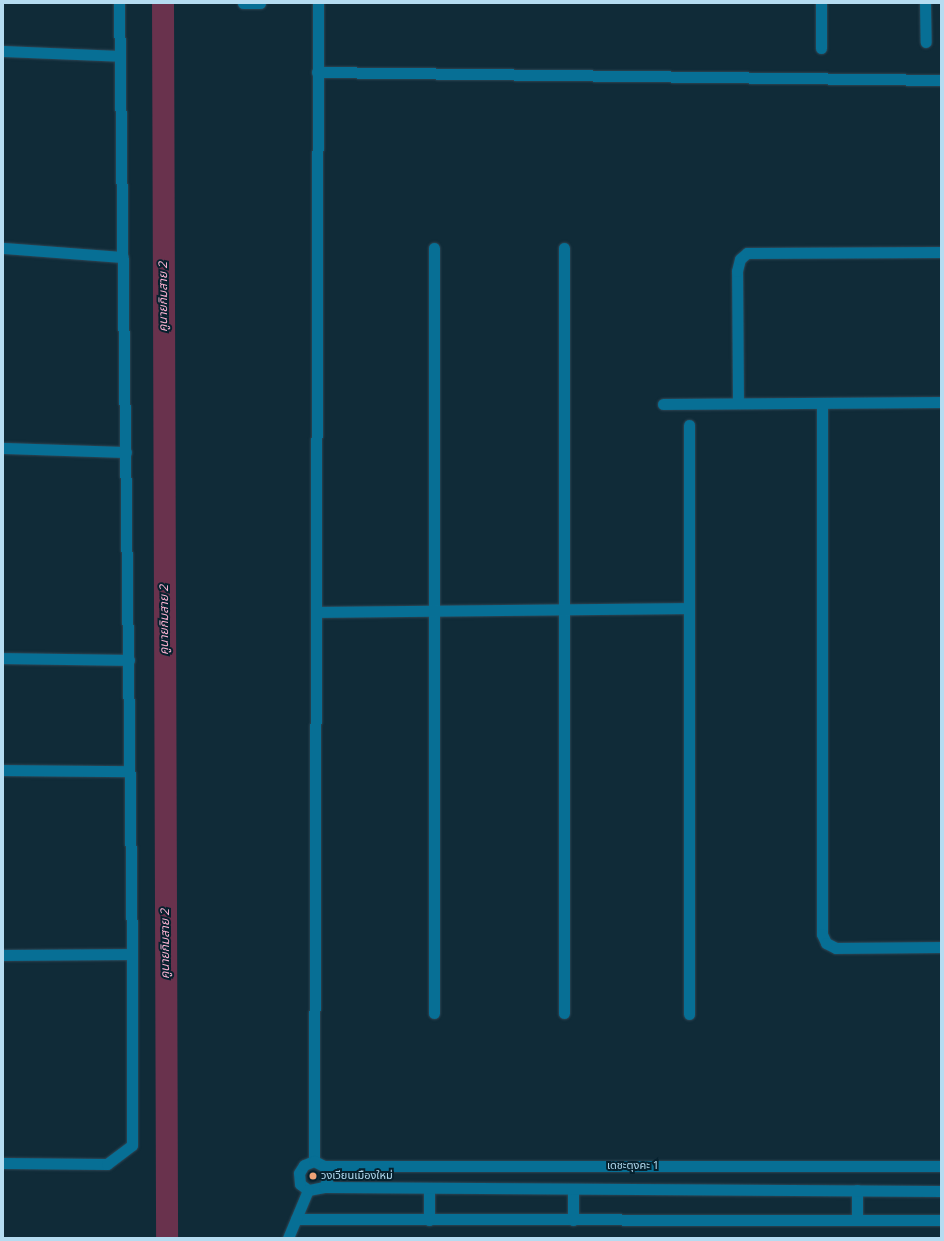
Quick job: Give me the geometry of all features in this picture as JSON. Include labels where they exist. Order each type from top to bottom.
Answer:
[{"type":"street","points":[[3,1163],[107,1164],[132,1146],[132,954],[128,771],[129,660],[119,3]]},
{"type":"street","points":[[242,3],[260,3]]},
{"type":"street","points":[[314,1161],[318,3]]},
{"type":"street","points":[[821,3],[821,48]]},
{"type":"street","points":[[926,3],[926,42]]},
{"type":"street","points":[[3,51],[120,56]]},
{"type":"street","points":[[317,72],[941,80]]},
{"type":"street","points":[[3,248],[123,257]]},
{"type":"street","points":[[434,248],[434,1013]]},
{"type":"street","points":[[564,248],[564,1013]]},
{"type":"street","points":[[738,403],[737,272],[740,259],[748,253],[941,252]]},
{"type":"street","points":[[663,404],[941,402]]},
{"type":"street","points":[[822,403],[822,934],[826,943],[836,948],[941,947]]},
{"type":"street","points":[[689,425],[689,1014]]},
{"type":"street","points":[[3,448],[126,452]]},
{"type":"street","points":[[316,612],[434,608],[689,608]]},
{"type":"street","points":[[3,658],[129,660]]},
{"type":"street","points":[[3,770],[128,771]]},
{"type":"street","points":[[3,955],[132,954]]},
{"type":"street","points":[[324,1187],[329,1176],[324,1166],[314,1161],[304,1164],[299,1173],[300,1184],[308,1190],[324,1187],[941,1191]]},
{"type":"street","name":"เดชะตุงคะ 1","points":[[324,1166],[941,1166]]},
{"type":"street","points":[[429,1188],[429,1220]]},
{"type":"street","points":[[573,1189],[573,1220]]},
{"type":"street","points":[[288,1238],[308,1190]]},
{"type":"street","points":[[857,1190],[857,1220]]},
{"type":"street","points":[[296,1219],[941,1220]]},
{"type":"waterway","name":"คูนายกิมสาย 2","points":[[163,3],[167,1238]]},
{"type":"place","name":"วงเวียนเมืองใหม่","points":[[313,1176]]}]
